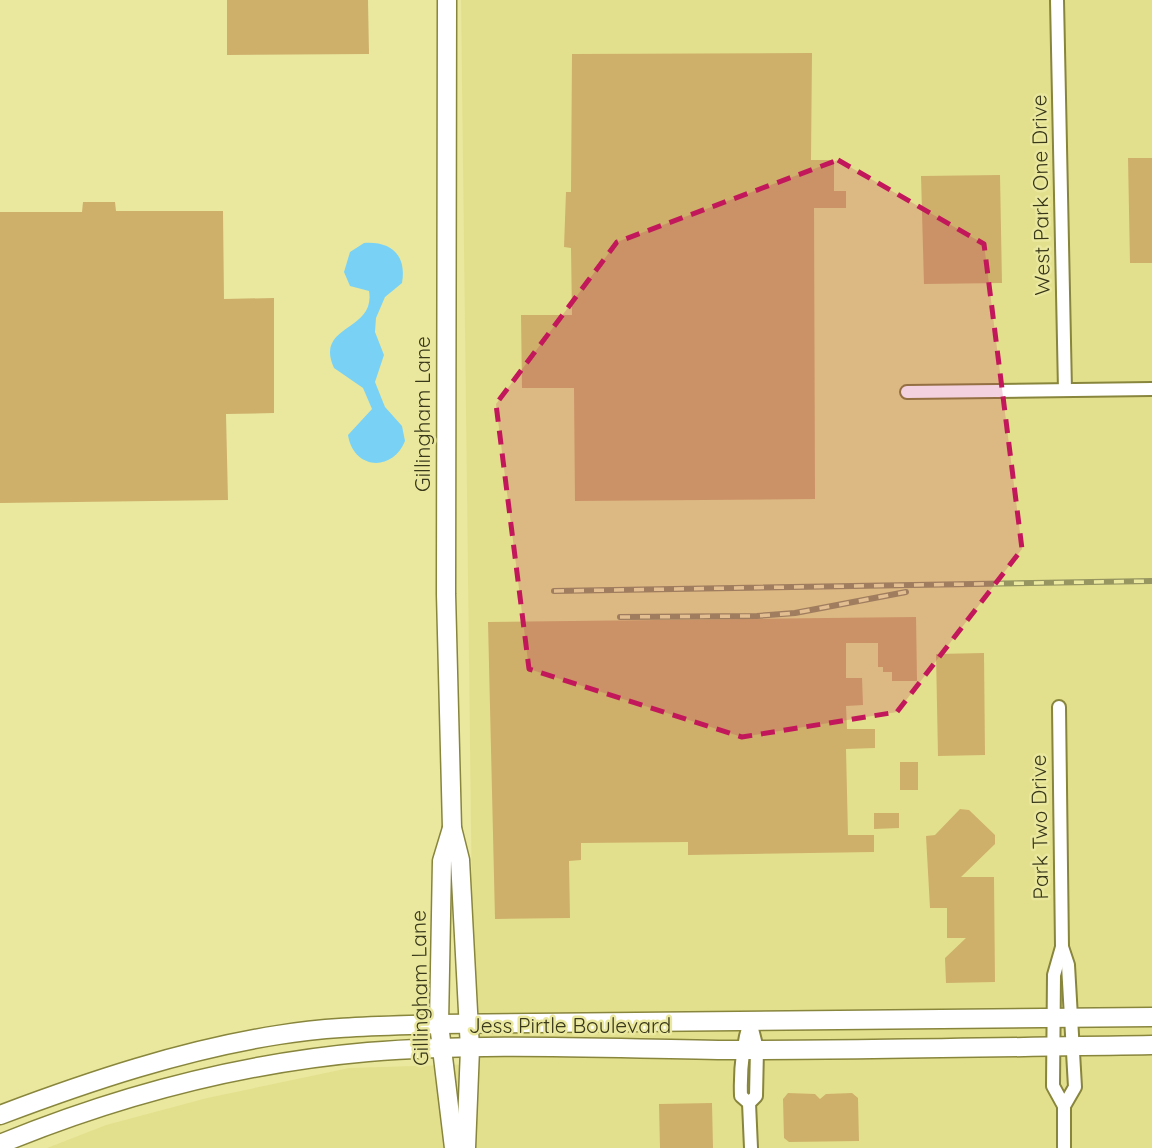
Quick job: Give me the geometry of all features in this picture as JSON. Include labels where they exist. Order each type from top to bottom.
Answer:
[{"type":"street","name":"Gillingham Lane","points":[[447,0],[446,594],[453,828],[460,860],[470,1049],[466,1148]]},
{"type":"street","name":"West Park One Drive","points":[[1056,0],[1065,390]]},
{"type":"street","points":[[907,392],[1152,389]]},
{"type":"street","name":"Park Two Drive","points":[[1059,707],[1062,947],[1054,975],[1053,1086],[1065,1106]]},
{"type":"street","name":"Gillingham Lane","points":[[453,828],[442,861],[439,1024],[454,1148]]},
{"type":"street","name":"Park Two Drive","points":[[1062,947],[1068,965],[1075,1087],[1065,1106],[1064,1148]]},
{"type":"street","name":"Jess Pirtle Boulevard","points":[[0,1115],[46,1097],[160,1062],[278,1035],[439,1024],[1152,1017]]},
{"type":"street","points":[[908,1020],[909,1047]]},
{"type":"street","points":[[750,1021],[749,1049],[741,1096],[749,1103],[751,1148]]},
{"type":"street","name":"Jess Pirtle Boulevard","points":[[0,1144],[55,1121],[161,1089],[248,1069],[347,1054],[441,1048],[749,1049],[1152,1045]]},
{"type":"street","points":[[46,1097],[55,1121]]},
{"type":"highlighted area","points":[[838,160],[984,244],[1022,549],[897,712],[742,737],[529,669],[496,404],[617,242]]},
{"type":"shaded area","points":[[461,0],[1152,0],[1152,1148],[47,1148],[106,1125],[207,1098],[349,1068],[480,1064],[473,994]]},
{"type":"water","points":[[364,243],[389,247],[399,258],[403,273],[402,283],[385,297],[376,318],[375,332],[384,355],[375,382],[385,407],[402,426],[405,441],[391,458],[374,463],[357,455],[348,435],[372,409],[363,388],[334,368],[330,354],[332,343],[338,335],[364,314],[369,304],[369,291],[350,286],[344,272],[350,252]]},
{"type":"building","points":[[227,0],[368,0],[369,54],[227,55]]},
{"type":"building","points":[[812,53],[811,160],[834,160],[834,191],[846,191],[846,208],[814,208],[815,499],[575,501],[574,388],[522,388],[521,315],[572,315],[571,248],[564,247],[566,192],[571,192],[572,54]]},
{"type":"building","points":[[1128,158],[1152,158],[1152,263],[1130,263]]},
{"type":"building","points":[[1000,175],[1002,283],[924,284],[921,176]]},
{"type":"building","points":[[83,202],[115,202],[116,211],[223,211],[224,299],[274,298],[274,413],[226,414],[228,500],[0,503],[0,212],[82,212]]},
{"type":"building","points":[[916,617],[917,681],[892,681],[892,672],[883,672],[883,667],[878,667],[878,643],[846,643],[846,678],[862,678],[863,705],[846,706],[847,729],[875,729],[875,748],[846,749],[848,835],[874,835],[874,852],[688,855],[688,842],[581,843],[581,860],[569,861],[570,918],[495,919],[488,622]]},
{"type":"building","points":[[984,653],[985,755],[938,756],[936,654]]},
{"type":"building","points":[[900,762],[918,762],[918,790],[900,790]]},
{"type":"building","points":[[960,809],[969,810],[995,835],[995,844],[961,877],[994,877],[995,982],[946,983],[945,958],[966,938],[947,938],[947,908],[930,908],[926,836],[935,835]]},
{"type":"building","points":[[874,813],[899,813],[899,828],[874,829]]},
{"type":"building","points":[[788,1093],[815,1094],[820,1099],[826,1094],[852,1093],[858,1098],[859,1141],[789,1142],[784,1138],[783,1099]]},
{"type":"building","points":[[712,1103],[713,1148],[660,1148],[659,1104]]},
{"type":"railway","points":[[554,591],[1152,581]]},
{"type":"railway","points":[[620,617],[757,616],[795,613],[906,592]]}]
